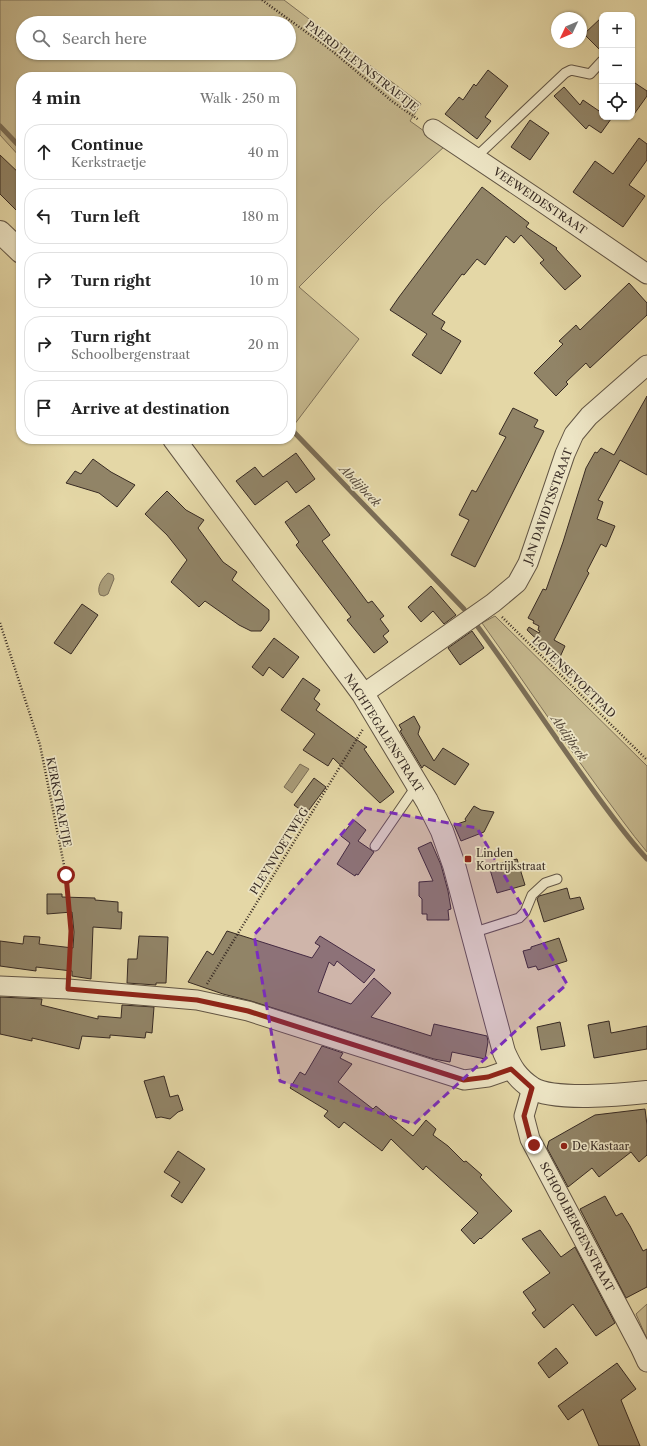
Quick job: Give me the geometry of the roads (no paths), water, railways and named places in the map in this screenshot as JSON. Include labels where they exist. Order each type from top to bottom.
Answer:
[{"type":"street","name":"VEEWEIDESTRAAT","points":[[433,129],[647,274]]},
{"type":"street","points":[[0,232],[16,247]]},
{"type":"street","name":"JAN DAVIDTSSTRAAT","points":[[368,703],[493,604],[517,583],[528,563],[565,454],[574,434],[589,416],[647,366]]},
{"type":"street","name":"NACHTEGALENSTRAAT","points":[[178,444],[368,703],[417,785],[442,831],[454,865],[504,1052],[511,1069]]},
{"type":"street","points":[[0,986],[68,989],[197,1000],[248,1011],[464,1080],[488,1077],[511,1069],[532,1088],[543,1092],[572,1096],[611,1096],[647,1092]]},
{"type":"street","name":"SCHOOLBERGENSTRAAT","points":[[532,1088],[524,1116],[530,1139],[637,1340],[647,1362]]},
{"type":"lane","points":[[475,158],[565,73],[572,70],[590,74],[599,64]]},
{"type":"lane","points":[[375,846],[417,785]]},
{"type":"lane","points":[[472,933],[519,918],[525,912],[532,895],[545,883],[557,879]]},
{"type":"waterway","name":"Abdijbeek","points":[[0,126],[16,143]]},
{"type":"waterway","name":"Abdijbeek","points":[[296,434],[464,609]]},
{"type":"waterway","name":"Abdijbeek","points":[[478,627],[600,800],[647,859]]},
{"type":"place","name":"Linden Kortrijkstraat","points":[[468,859]]},
{"type":"place","name":"De Kastaar","points":[[564,1146]]}]
